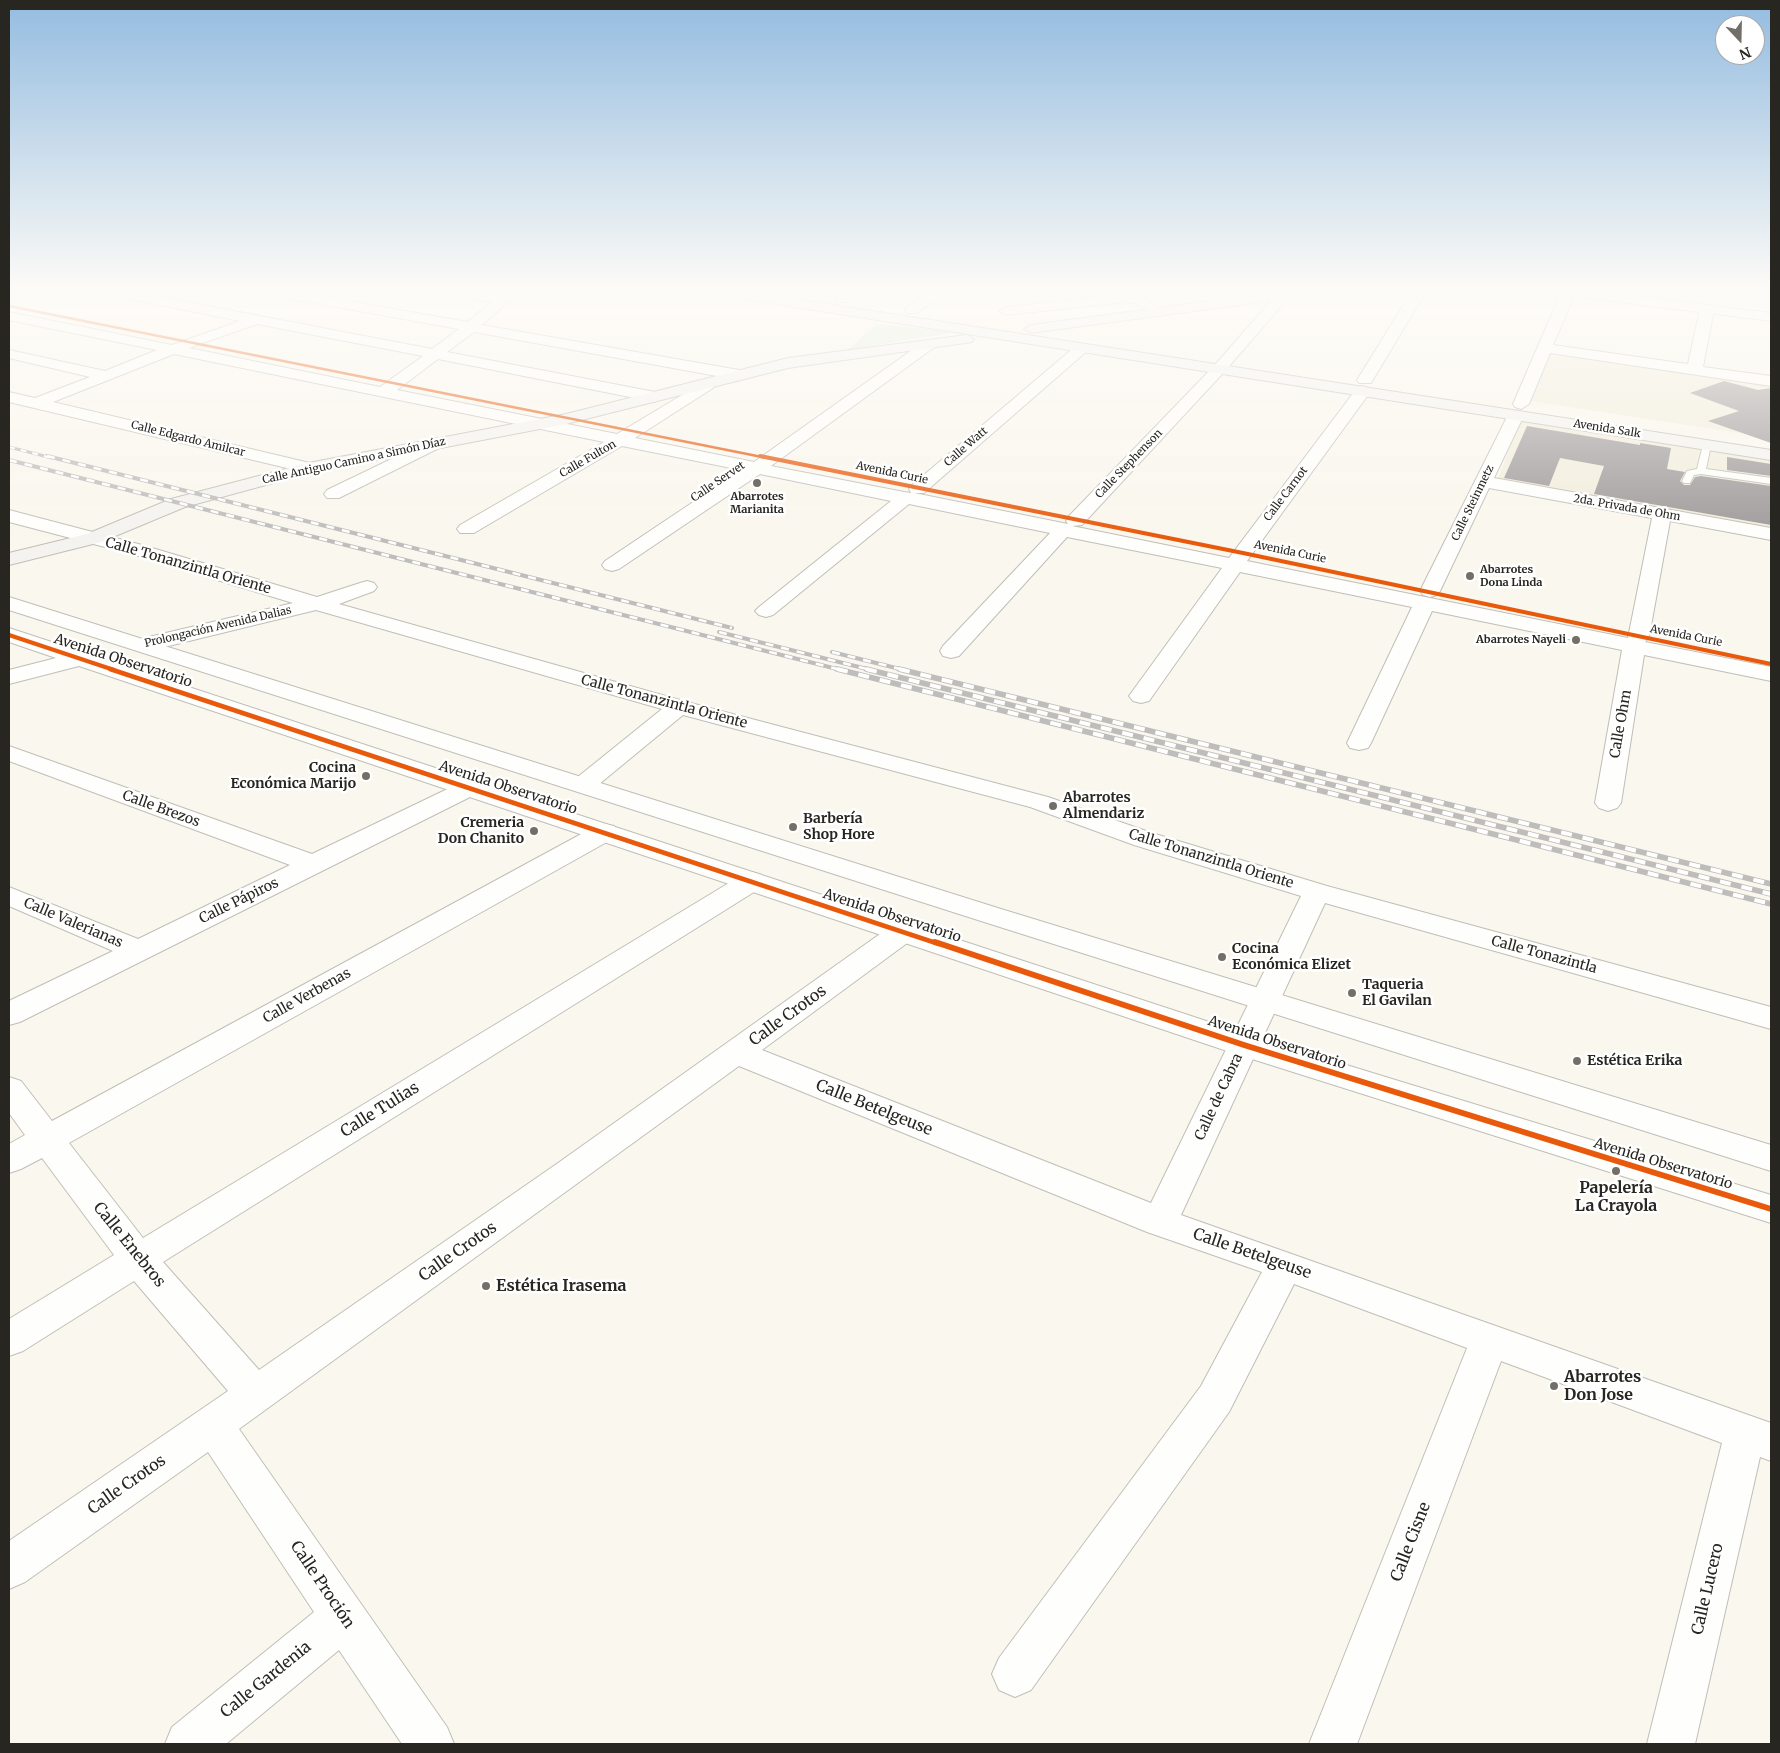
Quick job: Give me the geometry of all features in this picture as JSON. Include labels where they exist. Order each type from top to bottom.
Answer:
[{"type":"main road","name":"Calle Antiguo Camino a Simón Díaz","points":[[9,559],[94,538],[178,503],[308,468],[566,419],[707,385],[739,375]]},
{"type":"main road","name":"Avenida Salk","points":[[1296,375],[1518,409],[1771,442]]},
{"type":"main road","name":"Avenida Salk","points":[[1518,409],[1771,456]]},
{"type":"street","points":[[103,375],[108,376]]},
{"type":"street","points":[[37,403],[111,375]]},
{"type":"street","name":"Avenida Curie","points":[[323,375],[566,419],[626,436]]},
{"type":"street","points":[[389,388],[407,375]]},
{"type":"street","points":[[541,375],[655,397]]},
{"type":"street","name":"Calle Servet","points":[[612,565],[886,375]]},
{"type":"street","name":"Calle Watt","points":[[766,611],[912,493],[1051,375]]},
{"type":"street","name":"Calle Stephenson","points":[[951,651],[1213,375]]},
{"type":"street","name":"Calle Carnot","points":[[1141,696],[1370,375]]},
{"type":"street","name":"Calle Steinmetz","points":[[1359,743],[1533,375]]},
{"type":"street","points":[[1732,375],[1771,380]]},
{"type":"street","name":"Calle Fulton","points":[[466,529],[626,436],[707,385]]},
{"type":"street","name":"Avenida Curie","points":[[389,388],[537,423],[626,436],[763,462],[1239,558],[1636,641],[1771,674]]},
{"type":"street","name":"Calle Edgardo Amilcar","points":[[9,396],[308,468]]},
{"type":"street","points":[[333,494],[435,443]]},
{"type":"street","name":"2da. Privada de Ohm","points":[[1484,482],[1771,534]]},
{"type":"street","name":"Calle Ohm","points":[[1608,803],[1636,641],[1662,514]]},
{"type":"street","name":"Calle Tonanzintla Oriente","points":[[9,516],[94,538],[317,604],[679,707],[1039,802],[1142,839],[1317,892]]},
{"type":"street","name":"Prolongación Avenida Dalias","points":[[9,677],[81,658],[317,604],[367,587]]},
{"type":"street","name":"Avenida Observatorio","points":[[9,604],[144,645],[991,915],[1771,1158]]},
{"type":"street","name":"Avenida Observatorio","points":[[9,635],[1244,1045],[1771,1209]]},
{"type":"street","name":"Avenida Curie","points":[[1636,641],[1771,664]]},
{"type":"street","points":[[583,785],[679,707]]},
{"type":"street","name":"Calle Brezos","points":[[9,753],[314,864]]},
{"type":"street","name":"Calle Pápiros","points":[[9,1014],[469,788]]},
{"type":"street","points":[[673,855],[705,824]]},
{"type":"street","name":"Calle Verbenas","points":[[9,1160],[605,832]]},
{"type":"street","name":"Calle Tulias","points":[[9,1339],[752,881]]},
{"type":"street","name":"Calle de Cabra","points":[[1160,1222],[1244,1045],[1263,999],[1317,892]]},
{"type":"street","name":"Calle Tonazintla","points":[[1317,892],[1771,1018]]},
{"type":"street","name":"Calle Valerianas","points":[[9,896],[138,950]]},
{"type":"street","points":[[967,952],[991,915]]},
{"type":"street","name":"Calle Crotos","points":[[9,1567],[256,1395],[737,1054],[904,931]]},
{"type":"street","name":"Calle Betelgeuse","points":[[737,1054],[1160,1222],[1285,1265],[1758,1438]]},
{"type":"street","name":"Calle Enebros","points":[[9,1089],[138,1259],[256,1395]]},
{"type":"street","points":[[1015,1674],[1215,1399],[1285,1265]]},
{"type":"street","name":"Calle Cisne","points":[[1333,1744],[1489,1340]]},
{"type":"street","name":"Calle Proción","points":[[213,1425],[430,1744]]},
{"type":"street","name":"Calle Lucero","points":[[1671,1744],[1758,1438]]},
{"type":"street","name":"Calle Gardenia","points":[[188,1744],[344,1617]]},
{"type":"lane","points":[[1701,471],[1707,445]]},
{"type":"lane","points":[[1687,481],[1690,473],[1701,471],[1771,482]]},
{"type":"shaded area","points":[[1541,375],[1720,375],[1771,382],[1771,438],[1531,401]]},
{"type":"shaded area","points":[[1520,420],[1771,458],[1771,529],[1497,482]]},
{"type":"building","points":[[1724,381],[1758,390],[1771,388],[1771,443],[1708,421],[1739,411],[1690,393]]},
{"type":"building","points":[[1527,426],[1640,445],[1640,443],[1671,448],[1667,469],[1685,472],[1680,481],[1684,485],[1690,485],[1695,477],[1701,476],[1771,486],[1771,525],[1594,494],[1604,466],[1560,458],[1549,486],[1504,478]]},
{"type":"building","points":[[1727,457],[1771,464],[1771,476],[1727,470]]},
{"type":"railway","points":[[9,447],[52,458]]},
{"type":"railway","points":[[47,456],[732,628]]},
{"type":"railway","points":[[9,460],[841,670]]},
{"type":"railway","points":[[719,632],[871,670]]},
{"type":"railway","points":[[832,652],[904,670]]},
{"type":"railway","points":[[837,669],[1771,904]]},
{"type":"railway","points":[[866,669],[1771,894]]},
{"type":"railway","points":[[899,669],[1771,884]]},
{"type":"cycle path","points":[[353,375],[1243,553],[1771,664]]},
{"type":"cycle path","points":[[9,635],[1244,1045],[1771,1209]]},
{"type":"place","name":"Abarrotes Marianita","points":[[757,483]]},
{"type":"place","name":"Abarrotes Dona Linda","points":[[1470,576]]},
{"type":"place","name":"Abarrotes Nayeli","points":[[1576,640]]},
{"type":"place","name":"Cocina Económica Marijo","points":[[366,776]]},
{"type":"place","name":"Abarrotes Almendariz","points":[[1053,806]]},
{"type":"place","name":"Barbería Shop Hore","points":[[793,827]]},
{"type":"place","name":"Cremeria Don Chanito","points":[[534,831]]},
{"type":"place","name":"Cocina Económica Elizet","points":[[1222,957]]},
{"type":"place","name":"Taqueria El Gavilan","points":[[1352,993]]},
{"type":"place","name":"Estética Erika","points":[[1577,1061]]},
{"type":"place","name":"Papelería La Crayola","points":[[1616,1171]]},
{"type":"place","name":"Estética Irasema","points":[[486,1286]]},
{"type":"place","name":"Abarrotes Don Jose","points":[[1554,1386]]}]
